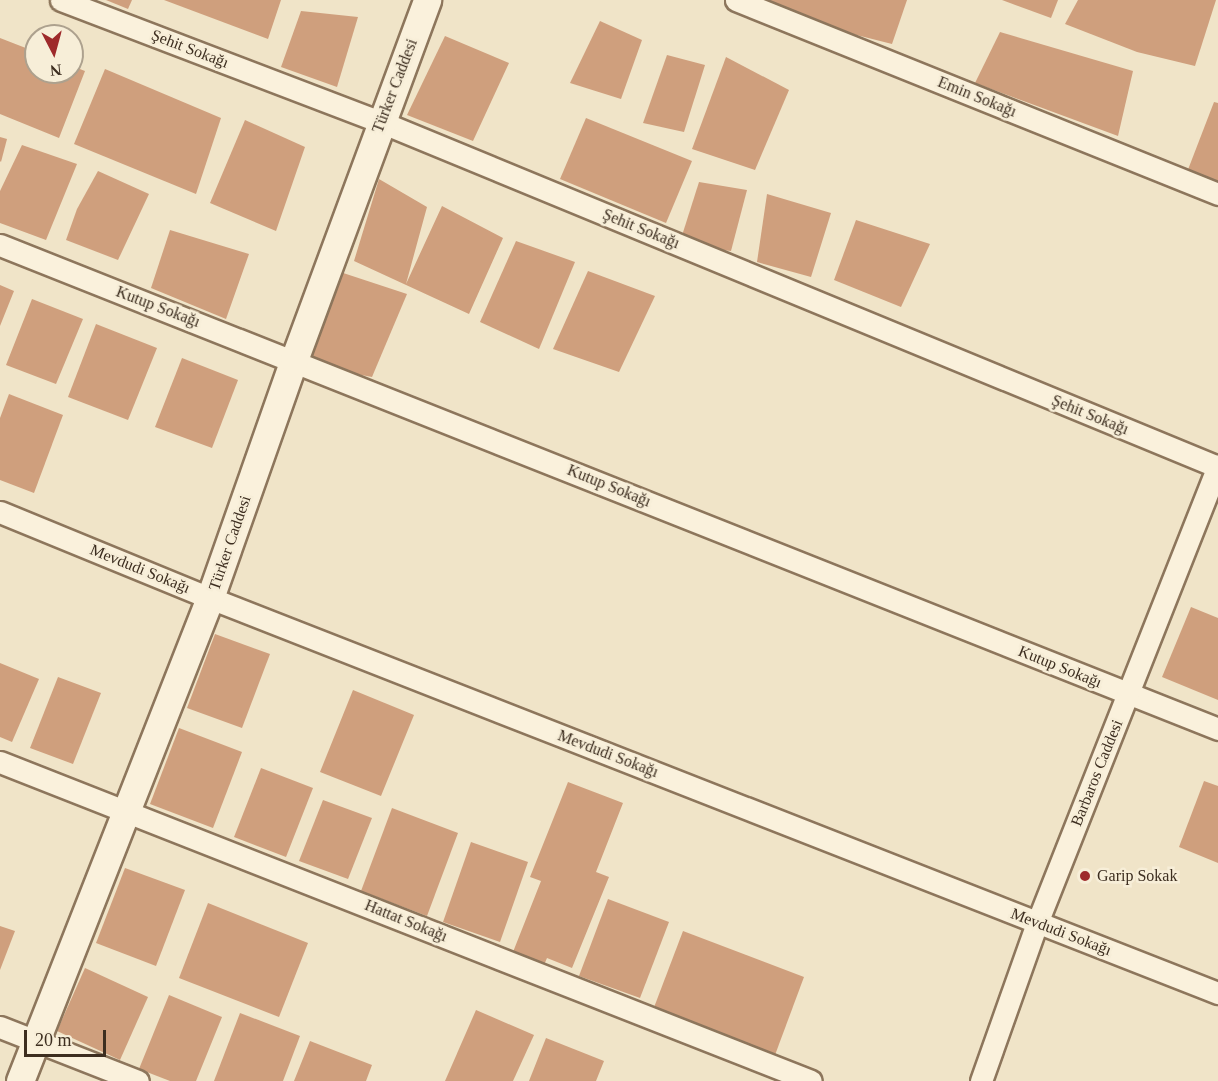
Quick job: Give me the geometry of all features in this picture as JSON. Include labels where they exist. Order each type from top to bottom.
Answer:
[{"type":"street","name":"Şehit Sokağı","points":[[61,0],[381,122],[1218,467]]},
{"type":"street","name":"Türker Caddesi","points":[[20,1081],[210,598],[294,360],[427,0]]},
{"type":"street","name":"Emin Sokağı","points":[[736,0],[1218,194]]},
{"type":"street","name":"Kutup Sokağı","points":[[0,245],[1218,729]]},
{"type":"street","name":"Barbaros Caddesi","points":[[981,1081],[1037,923],[1218,467]]},
{"type":"street","name":"Mevdudi Sokağı","points":[[0,512],[210,598],[1218,993]]},
{"type":"street","name":"Hattat Sokağı","points":[[0,762],[811,1081]]},
{"type":"street","points":[[0,1028],[138,1081]]},
{"type":"building","points":[[106,0],[132,0],[128,9]]},
{"type":"building","points":[[164,0],[281,0],[268,39]]},
{"type":"building","points":[[771,0],[907,0],[892,44],[766,12]]},
{"type":"building","points":[[1002,0],[1058,0],[1051,18]]},
{"type":"building","points":[[1078,0],[1216,0],[1195,66],[1137,52],[1065,24]]},
{"type":"building","points":[[301,11],[358,17],[337,87],[281,67]]},
{"type":"building","points":[[600,21],[642,40],[621,99],[570,83]]},
{"type":"building","points":[[1000,32],[1133,71],[1118,136],[975,83]]},
{"type":"building","points":[[445,36],[509,63],[473,141],[407,115]]},
{"type":"building","points":[[0,38],[24,47],[24,84],[80,84],[59,138],[0,114]]},
{"type":"building","points":[[667,55],[705,65],[684,132],[643,123]]},
{"type":"building","points":[[726,57],[789,90],[755,170],[692,149]]},
{"type":"building","points":[[105,69],[221,118],[196,194],[74,144]]},
{"type":"building","points":[[1214,102],[1218,103],[1218,184],[1184,180]]},
{"type":"building","points":[[586,118],[692,161],[666,223],[560,179]]},
{"type":"building","points":[[245,120],[305,147],[276,231],[210,203]]},
{"type":"building","points":[[0,137],[7,139],[1,162],[0,161]]},
{"type":"building","points":[[22,145],[77,164],[46,240],[0,223],[0,191]]},
{"type":"building","points":[[98,171],[149,194],[118,260],[66,240],[77,209]]},
{"type":"building","points":[[379,179],[427,207],[406,284],[442,206],[503,238],[469,314],[354,261]]},
{"type":"building","points":[[699,182],[747,190],[731,251],[679,245]]},
{"type":"building","points":[[767,194],[831,213],[811,277],[757,262]]},
{"type":"building","points":[[856,220],[930,244],[901,307],[834,280]]},
{"type":"building","points":[[170,230],[249,254],[226,319],[151,288]]},
{"type":"building","points":[[516,241],[575,262],[539,349],[480,322]]},
{"type":"building","points":[[328,268],[407,294],[372,377],[304,364]]},
{"type":"building","points":[[588,271],[655,296],[619,372],[553,349]]},
{"type":"building","points":[[0,285],[14,291],[0,326]]},
{"type":"building","points":[[32,299],[83,319],[56,384],[6,365]]},
{"type":"building","points":[[96,324],[157,348],[128,420],[68,397]]},
{"type":"building","points":[[182,358],[238,380],[212,448],[155,427]]},
{"type":"building","points":[[9,394],[63,415],[34,493],[0,480],[0,418]]},
{"type":"building","points":[[1191,607],[1218,618],[1218,700],[1162,677]]},
{"type":"building","points":[[215,634],[270,654],[242,728],[187,708]]},
{"type":"building","points":[[0,663],[39,679],[12,742],[0,737]]},
{"type":"building","points":[[58,677],[101,693],[73,764],[30,748]]},
{"type":"building","points":[[353,690],[414,715],[381,796],[320,772]]},
{"type":"building","points":[[179,728],[242,752],[213,828],[150,804]]},
{"type":"building","points":[[261,768],[313,788],[286,857],[234,837]]},
{"type":"building","points":[[1204,781],[1218,786],[1218,863],[1179,847]]},
{"type":"building","points":[[568,782],[623,803],[596,872],[609,877],[572,968],[547,958],[544,965],[513,952],[541,881],[530,877]]},
{"type":"building","points":[[323,800],[372,818],[348,879],[299,861]]},
{"type":"building","points":[[392,808],[458,833],[427,916],[361,891]]},
{"type":"building","points":[[471,842],[528,862],[500,942],[443,922]]},
{"type":"building","points":[[125,868],[185,890],[156,966],[96,943]]},
{"type":"building","points":[[608,899],[669,922],[640,998],[579,976]]},
{"type":"building","points":[[208,903],[308,943],[279,1017],[179,978]]},
{"type":"building","points":[[0,926],[15,931],[0,970]]},
{"type":"building","points":[[683,931],[804,977],[775,1055],[653,1010]]},
{"type":"building","points":[[85,968],[148,997],[120,1060],[57,1031]]},
{"type":"building","points":[[169,995],[222,1017],[196,1081],[170,1081],[139,1069]]},
{"type":"building","points":[[476,1010],[534,1035],[513,1081],[445,1081]]},
{"type":"building","points":[[240,1013],[300,1036],[283,1081],[214,1081]]},
{"type":"building","points":[[546,1038],[604,1061],[596,1081],[529,1081]]},
{"type":"building","points":[[310,1041],[372,1065],[366,1081],[294,1081]]},
{"type":"place","name":"Garip Sokak","points":[[1085,876]]}]
